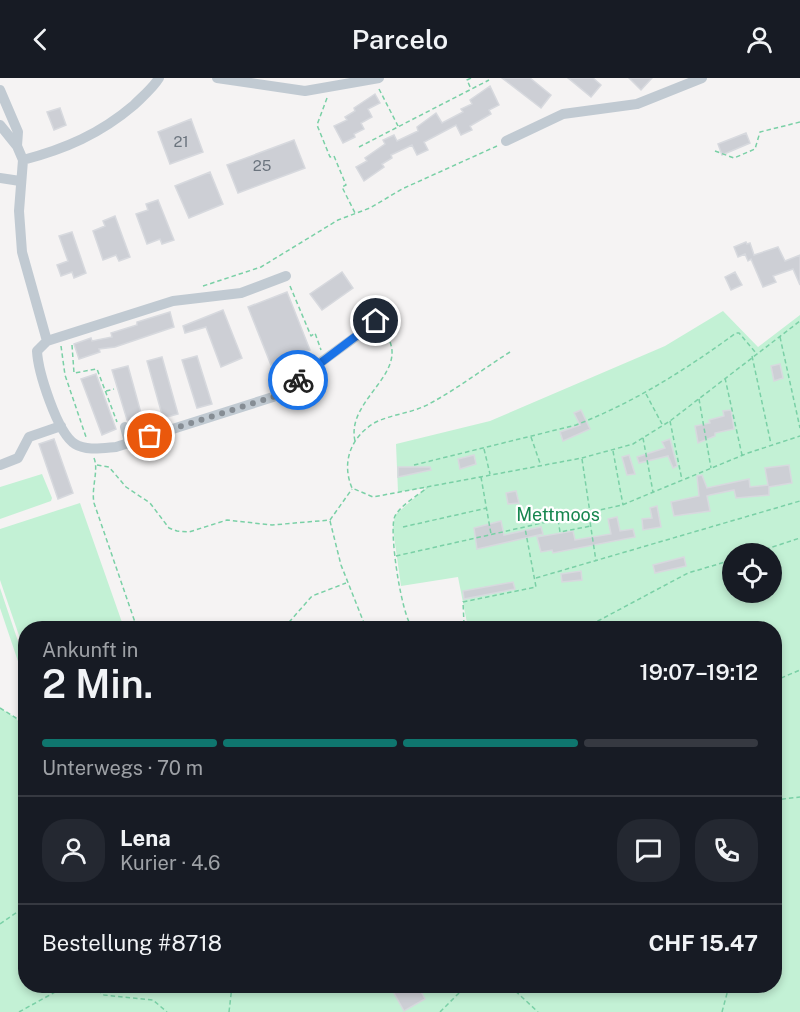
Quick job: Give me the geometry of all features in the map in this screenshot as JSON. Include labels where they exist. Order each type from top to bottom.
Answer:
[{"type":"street","points":[[22,160],[61,150],[95,134],[119,118],[159,78]]},
{"type":"street","points":[[218,78],[305,91],[378,82]]},
{"type":"street","points":[[506,141],[563,114],[638,104],[702,78]]},
{"type":"street","points":[[0,90],[18,132],[16,146]]},
{"type":"street","points":[[0,125],[16,146],[22,160],[20,181],[22,252],[47,340]]},
{"type":"street","points":[[0,178],[20,181]]},
{"type":"street","points":[[286,276],[241,293],[173,301],[47,340],[37,351],[38,363],[61,426],[75,445],[90,449],[116,447],[273,397],[376,321]]},
{"type":"street","points":[[0,465],[18,458],[29,437],[61,426]]},
{"type":"street","points":[[121,426],[129,442]]},
{"type":"path","points":[[471,78],[467,80],[471,89]]},
{"type":"path","points":[[358,147],[489,80]]},
{"type":"path","points":[[378,82],[398,126]]},
{"type":"path","points":[[328,94],[316,125],[330,157],[334,156],[346,185],[342,187],[356,213]]},
{"type":"path","points":[[715,151],[734,158],[755,149],[760,132],[800,122]]},
{"type":"path","points":[[203,286],[261,267],[338,220],[506,141]]},
{"type":"path","points":[[286,276],[311,336],[315,333],[324,361]]},
{"type":"path","points":[[355,442],[354,430],[357,414],[393,362],[392,344],[376,321]]},
{"type":"path","points":[[352,488],[373,496],[428,488],[613,450],[643,438],[663,426],[800,321]]},
{"type":"path","points":[[72,332],[73,372],[75,374],[97,369],[121,426]]},
{"type":"path","points":[[414,465],[484,449],[597,416],[646,393],[699,361],[736,333],[746,340],[756,353]]},
{"type":"path","points":[[60,336],[65,375],[97,465],[92,492],[94,503],[135,621]]},
{"type":"path","points":[[780,337],[800,428]]},
{"type":"path","points":[[363,621],[347,582],[330,520],[352,488],[346,463],[355,442],[364,430],[377,422],[428,404],[510,352]]},
{"type":"path","points":[[752,356],[771,445]]},
{"type":"path","points":[[725,378],[742,456]]},
{"type":"path","points":[[105,392],[114,389]]},
{"type":"path","points":[[646,393],[663,426]]},
{"type":"path","points":[[699,399],[712,468]]},
{"type":"path","points":[[670,421],[682,481]]},
{"type":"path","points":[[531,436],[541,466]]},
{"type":"path","points":[[396,556],[623,505],[742,456],[800,436]]},
{"type":"path","points":[[643,438],[653,493]]},
{"type":"path","points":[[484,449],[491,475]]},
{"type":"path","points":[[613,450],[623,505]]},
{"type":"path","points":[[582,458],[596,562]]},
{"type":"path","points":[[97,465],[109,467],[126,487],[150,503],[169,528],[177,531],[189,532],[227,520],[272,525],[330,520]]},
{"type":"path","points":[[481,476],[491,534]]},
{"type":"path","points":[[410,621],[404,610],[393,529],[395,515],[428,488]]},
{"type":"path","points":[[536,578],[800,501]]},
{"type":"path","points":[[404,527],[487,508]]},
{"type":"path","points":[[558,519],[560,532],[591,526]]},
{"type":"path","points":[[464,621],[463,602],[536,587],[525,526]]},
{"type":"path","points":[[782,544],[800,538]]},
{"type":"path","points":[[598,621],[688,573],[722,563]]},
{"type":"path","points":[[290,621],[312,596],[347,582]]},
{"type":"path","points":[[782,678],[800,670]]},
{"type":"path","points":[[0,708],[18,720]]},
{"type":"path","points":[[782,799],[800,797]]},
{"type":"path","points":[[0,924],[18,912]]},
{"type":"path","points":[[19,1012],[53,993]]},
{"type":"path","points":[[101,993],[153,1000],[167,1012]]},
{"type":"path","points":[[229,1012],[231,993]]},
{"type":"path","points":[[440,1012],[459,993]]},
{"type":"path","points":[[518,993],[538,1012]]},
{"type":"path","points":[[722,1012],[727,993]]},
{"type":"green space","name":"Mettmoos","points":[[723,311],[758,347],[800,315],[800,1012],[0,1012],[0,708],[18,721],[18,993],[782,993],[782,621],[467,621],[458,577],[401,586],[393,529],[395,515],[426,488],[398,492],[396,444],[490,421],[665,346]]},
{"type":"green space","points":[[42,474],[52,498],[51,501],[0,519],[0,487]]},
{"type":"green space","points":[[80,503],[122,621],[18,621],[18,633],[0,580],[0,529]]},
{"type":"green space","points":[[0,588],[18,641],[18,661],[0,608]]},
{"type":"building","points":[[502,78],[530,78],[551,95],[541,108]]},
{"type":"building","points":[[568,78],[593,78],[601,85],[591,97]]},
{"type":"building","points":[[629,78],[652,78],[641,90]]},
{"type":"building","points":[[490,86],[499,105],[489,110],[491,114],[470,126],[472,130],[461,135],[456,125],[424,142],[428,150],[417,155],[412,145],[391,155],[392,158],[382,164],[384,167],[364,181],[356,167],[367,161],[365,158],[385,144],[383,140],[394,135],[397,141],[418,131],[417,127],[436,113],[442,123],[463,112],[461,109],[472,104],[470,100]]},
{"type":"building","points":[[375,94],[380,103],[368,109],[372,117],[361,123],[364,129],[343,143],[334,126],[347,120],[345,117],[355,111],[354,108]]},
{"type":"building","points":[[60,108],[66,125],[54,130],[47,112]]},
{"type":"building","points":[[191,119],[203,152],[170,164],[158,132]]},
{"type":"building","points":[[746,133],[750,143],[722,155],[718,144]]},
{"type":"building","points":[[294,140],[305,168],[238,193],[227,165]]},
{"type":"building","points":[[210,172],[223,204],[189,218],[175,186]]},
{"type":"building","points":[[158,200],[174,240],[162,244],[160,239],[147,244],[136,214],[148,210],[146,204]]},
{"type":"building","points":[[115,216],[130,257],[119,261],[116,255],[103,260],[93,231],[105,226],[103,221]]},
{"type":"building","points":[[72,232],[86,273],[74,278],[72,272],[61,276],[57,265],[68,261],[59,236]]},
{"type":"building","points":[[746,242],[750,243],[754,255],[778,247],[785,261],[800,255],[800,285],[793,269],[773,276],[776,282],[763,287],[751,259],[748,261],[745,254],[738,257],[734,247]]},
{"type":"building","points":[[342,272],[353,288],[322,310],[310,294]]},
{"type":"building","points":[[735,272],[742,285],[731,290],[725,277]]},
{"type":"building","points":[[287,292],[310,350],[298,354],[300,360],[286,366],[284,360],[271,365],[248,307]]},
{"type":"building","points":[[223,310],[242,358],[221,367],[206,327],[185,333],[183,326]]},
{"type":"building","points":[[170,312],[174,327],[115,347],[99,349],[100,352],[79,359],[74,344],[91,338],[92,341],[112,337],[111,333]]},
{"type":"building","points":[[197,356],[212,404],[197,408],[182,360]]},
{"type":"building","points":[[162,357],[178,414],[163,418],[147,361]]},
{"type":"building","points":[[780,364],[783,378],[774,381],[771,366]]},
{"type":"building","points":[[128,366],[144,424],[133,427],[127,420],[112,370]]},
{"type":"building","points":[[96,374],[116,429],[102,435],[81,379]]},
{"type":"building","points":[[581,410],[590,429],[563,441],[560,432],[580,425],[574,413]]},
{"type":"building","points":[[731,410],[734,429],[715,433],[715,436],[698,443],[695,426],[710,423],[709,420],[724,416],[723,411]]},
{"type":"building","points":[[54,439],[73,493],[58,499],[39,444]]},
{"type":"building","points":[[670,439],[677,466],[673,468],[668,456],[639,463],[637,457],[665,448],[662,442]]},
{"type":"building","points":[[474,455],[476,464],[460,469],[458,459]]},
{"type":"building","points":[[629,455],[635,474],[627,475],[622,457]]},
{"type":"building","points":[[789,465],[792,483],[769,487],[769,495],[736,498],[734,490],[710,495],[707,496],[710,511],[674,516],[671,502],[699,496],[697,476],[702,475],[707,488],[749,479],[750,487],[768,485],[765,468]]},
{"type":"building","points":[[398,467],[430,467],[431,470],[398,477]]},
{"type":"building","points":[[516,491],[519,503],[508,504],[506,493]]},
{"type":"building","points":[[657,506],[661,527],[643,530],[642,519],[652,518],[650,508]]},
{"type":"building","points":[[617,517],[620,531],[633,529],[635,537],[553,553],[552,550],[541,552],[537,537],[573,531],[575,540],[611,534],[608,519]]},
{"type":"building","points":[[501,521],[504,535],[541,527],[543,534],[477,549],[474,528]]},
{"type":"building","points":[[684,557],[686,566],[655,573],[653,565]]},
{"type":"building","points":[[581,571],[582,580],[562,582],[561,574]]},
{"type":"building","points":[[513,582],[515,589],[464,599],[463,591]]},
{"type":"building","points":[[394,993],[422,993],[425,999],[404,1011]]},
{"type":"way so far","points":[[150,436],[273,397],[298,380]]},
{"type":"route","points":[[298,380],[376,321]]}]
